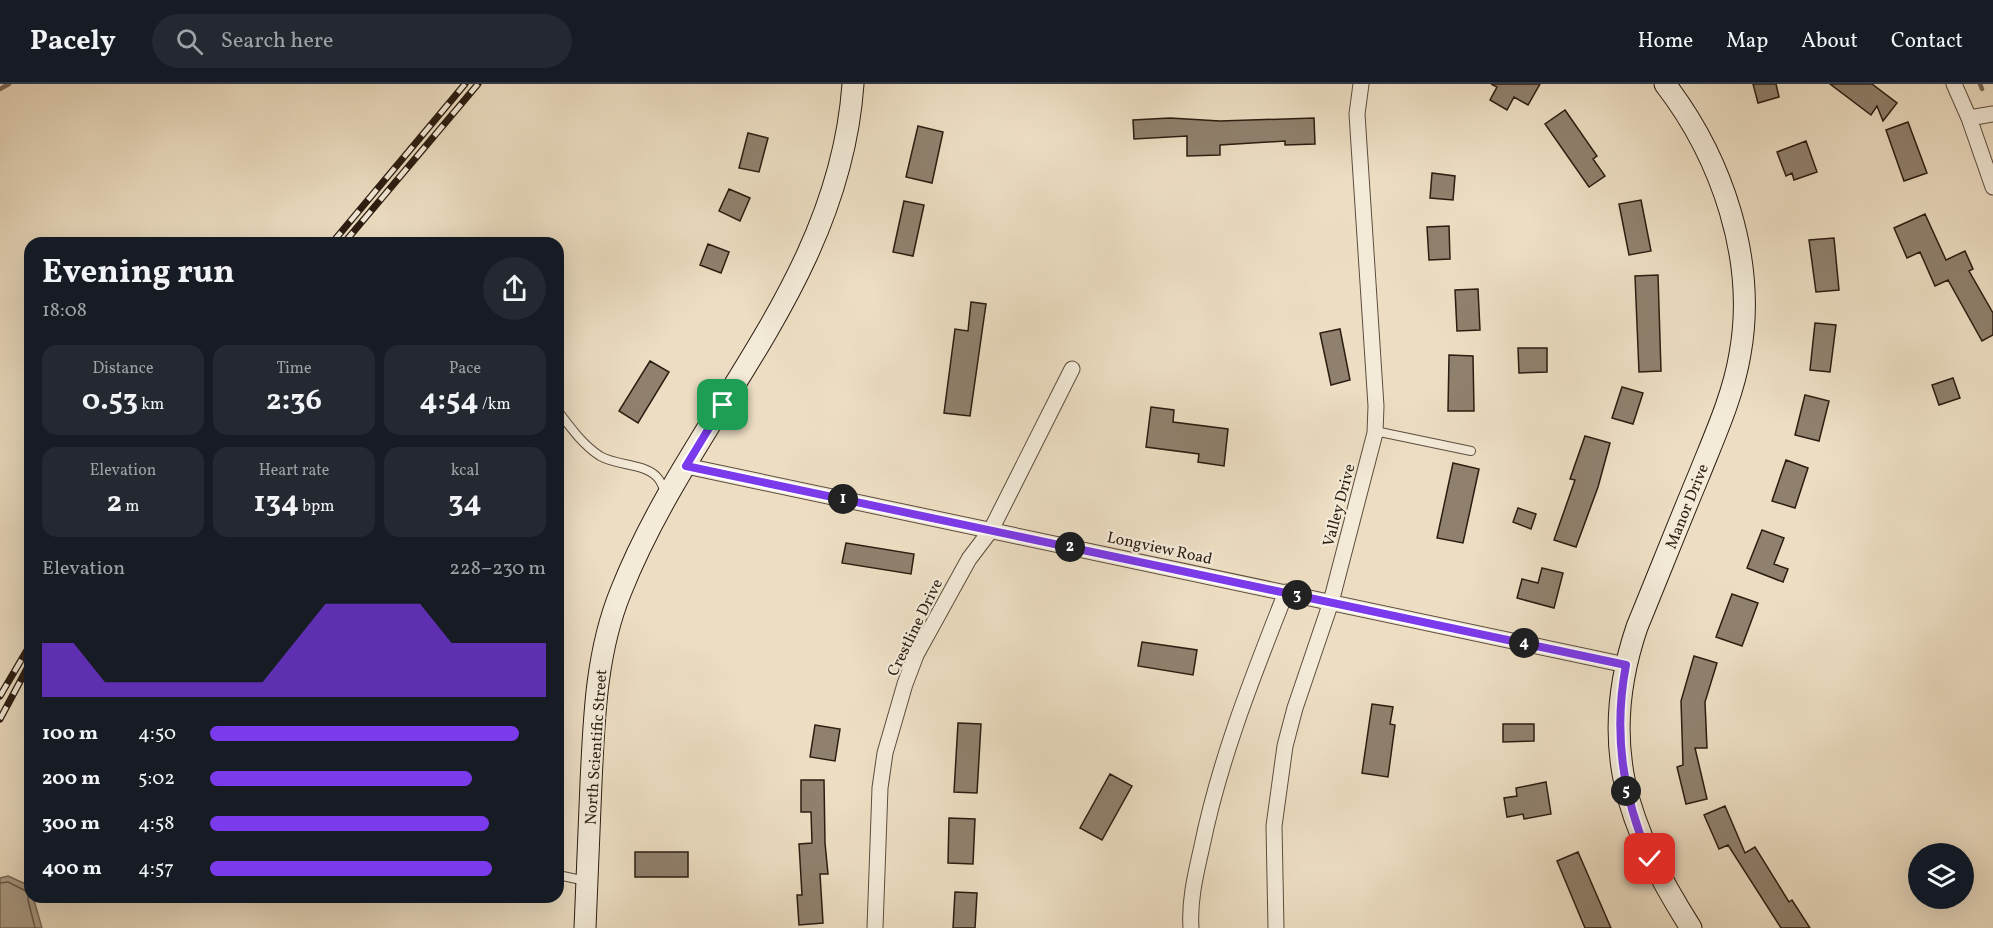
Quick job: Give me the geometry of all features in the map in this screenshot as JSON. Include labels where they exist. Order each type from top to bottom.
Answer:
[{"type":"street","name":"North Scientific Street","points":[[585,928],[594,731],[601,661],[620,593],[667,495],[780,311],[813,244],[837,170],[853,84]]},
{"type":"street","name":"Valley Drive","points":[[1276,928],[1273,864],[1274,826],[1280,775],[1295,708],[1331,602],[1375,431],[1376,406],[1357,114],[1361,84]]},
{"type":"street","name":"Manor Drive","points":[[1665,84],[1681,107],[1707,154],[1727,205],[1741,266],[1743,330],[1740,354],[1728,401],[1637,627],[1626,665],[1619,728],[1626,793],[1650,859],[1690,928]]},
{"type":"street","points":[[1954,84],[1969,118],[1993,187]]},
{"type":"street","points":[[1969,118],[1993,114]]},
{"type":"street","name":"Crestline Drive","points":[[875,928],[880,788],[894,718],[916,656],[969,559],[991,530],[1072,369]]},
{"type":"street","name":"Longview Road","points":[[686,466],[1626,665]]},
{"type":"street","points":[[1191,928],[1196,874],[1219,771],[1286,592]]},
{"type":"lane","points":[[564,418],[585,443],[600,456],[642,469],[657,477],[667,495]]},
{"type":"lane","points":[[1375,431],[1471,452]]},
{"type":"lane","points":[[564,876],[587,881]]},
{"type":"water","points":[[8,876],[24,883],[24,903],[35,903],[42,928],[0,928],[0,878]]},
{"type":"building","points":[[1491,84],[1540,84],[1528,105],[1514,97],[1507,110],[1490,100],[1497,87]]},
{"type":"building","points":[[1753,84],[1776,84],[1779,97],[1758,103]]},
{"type":"building","points":[[1830,84],[1872,84],[1897,103],[1883,121],[1877,106],[1871,115]]},
{"type":"building","points":[[1565,110],[1597,156],[1593,159],[1605,176],[1589,187],[1545,124]]},
{"type":"building","points":[[1170,118],[1220,121],[1314,118],[1315,144],[1285,145],[1285,141],[1220,145],[1220,155],[1187,156],[1187,136],[1134,139],[1133,120]]},
{"type":"building","points":[[1908,122],[1927,173],[1904,181],[1886,130]]},
{"type":"building","points":[[918,126],[943,132],[932,183],[906,177]]},
{"type":"building","points":[[748,133],[768,138],[759,172],[739,168]]},
{"type":"building","points":[[1806,141],[1817,172],[1794,180],[1792,173],[1786,176],[1777,152]]},
{"type":"building","points":[[1432,173],[1455,176],[1453,200],[1430,198]]},
{"type":"building","points":[[729,189],[750,198],[740,221],[719,211]]},
{"type":"building","points":[[1641,200],[1651,251],[1629,255],[1619,204]]},
{"type":"building","points":[[904,201],[924,205],[913,256],[893,252]]},
{"type":"building","points":[[1925,214],[1946,260],[1965,251],[1973,269],[1969,271],[1993,313],[1993,335],[1982,341],[1948,280],[1935,286],[1920,252],[1907,258],[1894,228]]},
{"type":"building","points":[[1449,226],[1450,259],[1429,260],[1427,227]]},
{"type":"building","points":[[1834,238],[1839,290],[1816,292],[1809,240]]},
{"type":"building","points":[[708,244],[729,252],[721,273],[700,265]]},
{"type":"building","points":[[1658,275],[1661,371],[1639,372],[1635,276]]},
{"type":"building","points":[[1478,289],[1480,330],[1457,331],[1455,290]]},
{"type":"building","points":[[971,302],[986,304],[970,416],[944,413],[955,329],[968,331]]},
{"type":"building","points":[[1815,323],[1836,325],[1830,372],[1810,370]]},
{"type":"building","points":[[1340,329],[1350,380],[1331,385],[1320,333]]},
{"type":"building","points":[[1518,348],[1547,348],[1547,372],[1519,373]]},
{"type":"building","points":[[1449,355],[1473,356],[1474,411],[1448,411]]},
{"type":"building","points":[[650,361],[669,372],[638,423],[619,411]]},
{"type":"building","points":[[1953,378],[1960,398],[1939,405],[1932,385]]},
{"type":"building","points":[[1622,387],[1643,393],[1633,424],[1612,418]]},
{"type":"building","points":[[1805,395],[1829,401],[1819,441],[1795,435]]},
{"type":"building","points":[[1151,407],[1174,410],[1173,422],[1228,429],[1224,466],[1198,462],[1199,454],[1146,447]]},
{"type":"building","points":[[1585,436],[1610,443],[1598,487],[1576,547],[1554,540],[1575,480],[1570,479]]},
{"type":"building","points":[[1786,460],[1808,468],[1795,508],[1772,501]]},
{"type":"building","points":[[1453,463],[1479,469],[1463,543],[1437,538]]},
{"type":"building","points":[[1518,508],[1536,514],[1531,529],[1513,522]]},
{"type":"building","points":[[1762,530],[1784,538],[1774,564],[1788,569],[1783,582],[1747,568]]},
{"type":"building","points":[[846,543],[914,554],[911,574],[842,563]]},
{"type":"building","points":[[1542,568],[1563,573],[1554,608],[1517,598],[1522,579],[1538,583]]},
{"type":"building","points":[[1732,594],[1758,603],[1742,646],[1716,637]]},
{"type":"building","points":[[1142,642],[1197,650],[1193,675],[1138,666]]},
{"type":"building","points":[[1694,656],[1717,663],[1705,702],[1707,748],[1695,748],[1707,799],[1686,804],[1677,767],[1683,765],[1681,701]]},
{"type":"building","points":[[1372,704],[1393,707],[1390,724],[1395,725],[1388,777],[1362,773]]},
{"type":"building","points":[[958,723],[981,724],[977,793],[954,792]]},
{"type":"building","points":[[1503,724],[1534,724],[1534,741],[1503,742]]},
{"type":"building","points":[[815,725],[840,729],[835,761],[810,757]]},
{"type":"building","points":[[1110,774],[1132,786],[1102,840],[1080,828]]},
{"type":"building","points":[[801,780],[824,780],[828,874],[820,874],[823,923],[799,925],[797,895],[802,895],[799,844],[812,843],[811,812],[801,812]]},
{"type":"building","points":[[1546,782],[1551,814],[1524,819],[1523,814],[1507,817],[1504,798],[1517,796],[1516,788]]},
{"type":"building","points":[[1725,806],[1745,853],[1755,847],[1789,902],[1792,900],[1810,928],[1781,928],[1728,845],[1719,849],[1704,815]]},
{"type":"building","points":[[949,818],[975,819],[973,864],[948,863]]},
{"type":"building","points":[[635,852],[688,852],[688,877],[635,877]]},
{"type":"building","points":[[1578,852],[1611,928],[1585,928],[1557,861]]},
{"type":"building","points":[[955,892],[977,893],[975,928],[953,928]]},
{"type":"waterway","points":[[0,89],[9,84]]},
{"type":"waterway","points":[[1980,84],[1982,89]]},
{"type":"railway","points":[[337,237],[465,84]]},
{"type":"railway","points":[[349,237],[478,84]]},
{"type":"railway","points":[[0,696],[24,655]]},
{"type":"railway","points":[[0,719],[24,674]]},
{"type":"route","points":[[723,405],[686,466],[1626,665],[1620,706],[1620,750],[1632,816],[1650,859]]}]
